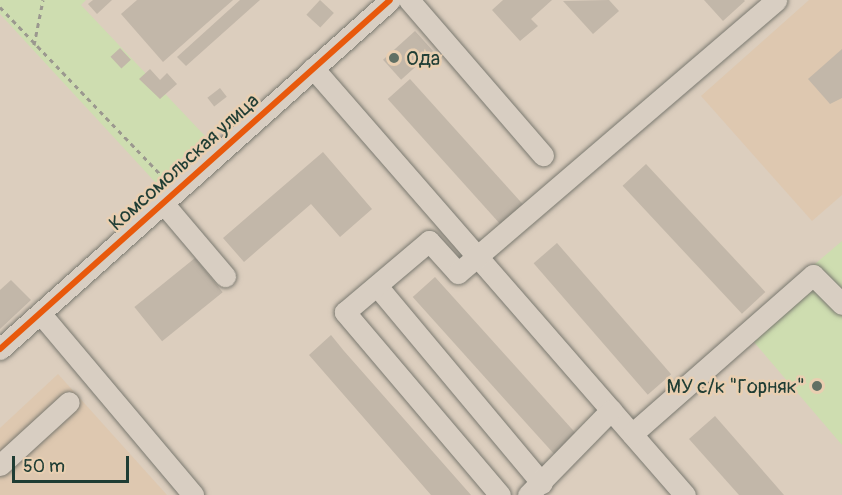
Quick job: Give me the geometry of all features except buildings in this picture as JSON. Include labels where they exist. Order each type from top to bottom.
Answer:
[{"type":"street","points":[[392,0],[543,155]]},
{"type":"street","name":"Комсомольская улица","points":[[0,349],[166,193],[392,0]]},
{"type":"street","points":[[500,495],[345,312],[429,241],[458,273],[776,0]]},
{"type":"street","points":[[313,68],[685,495]]},
{"type":"street","points":[[166,193],[225,276]]},
{"type":"street","points":[[632,434],[813,275],[842,304]]},
{"type":"street","points":[[376,286],[535,489],[611,410]]},
{"type":"street","points":[[40,313],[193,495]]},
{"type":"street","points":[[0,465],[69,402]]},
{"type":"path","points":[[34,45],[43,0]]},
{"type":"path","points":[[0,7],[166,193]]},
{"type":"shaded area","points":[[809,0],[842,0],[842,195],[812,221],[701,96]]},
{"type":"shaded area","points":[[58,374],[167,495],[0,495],[0,428]]},
{"type":"green space","points":[[0,0],[86,0],[81,5],[205,136],[156,183],[0,14]]},
{"type":"green space","name":"МУ с/к \"Горняк\"","points":[[842,241],[842,445],[741,327]]},
{"type":"cycle path","points":[[0,349],[390,0]]},
{"type":"place","name":"Ода","points":[[394,58]]},
{"type":"place","name":"МУ с/к \"Горняк\"","points":[[817,386]]}]
